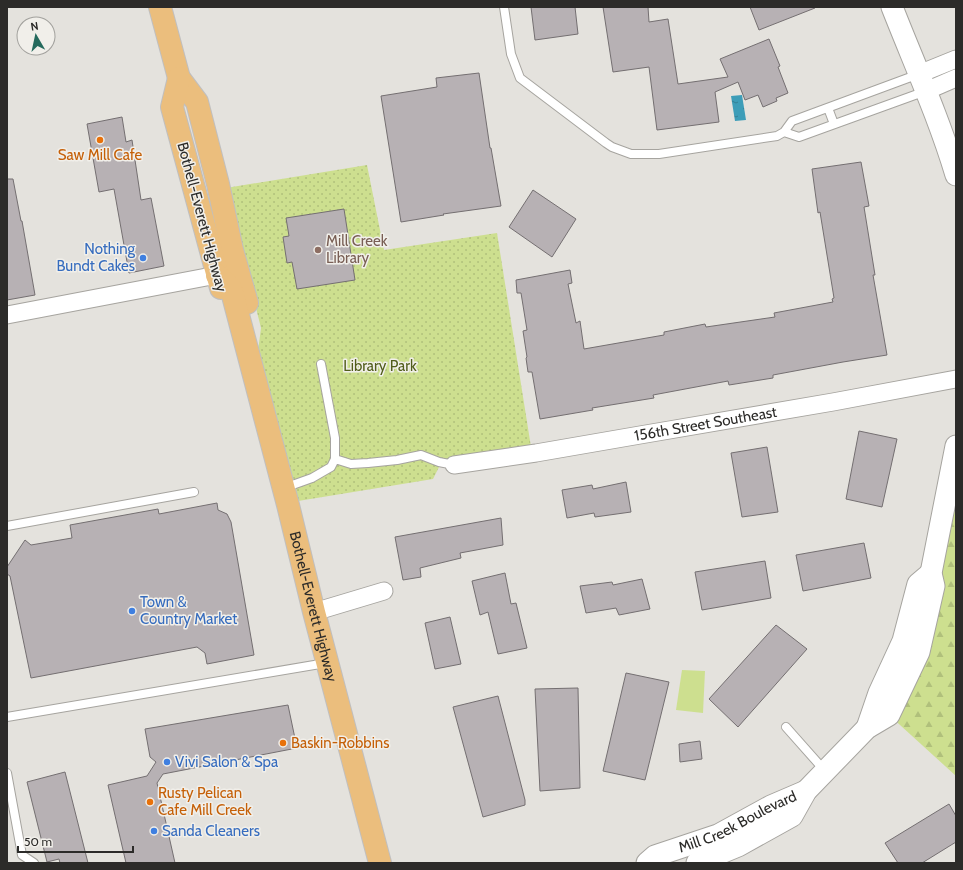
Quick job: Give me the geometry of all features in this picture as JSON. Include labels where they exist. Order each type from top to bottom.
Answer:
[{"type":"main road","name":"Bothell-Everett Highway","points":[[160,7],[179,78],[198,102],[232,250],[255,334],[248,349]]},
{"type":"main road","name":"Bothell-Everett Highway","points":[[179,78],[172,108],[234,338],[248,349],[314,612],[380,863]]},
{"type":"street","points":[[892,7],[923,82],[951,157],[956,175]]},
{"type":"street","points":[[923,82],[956,59]]},
{"type":"street","points":[[923,82],[956,78]]},
{"type":"street","points":[[7,315],[156,288],[217,275]]},
{"type":"street","name":"156th Street Southeast","points":[[454,464],[573,447],[834,402],[956,379]]},
{"type":"street","name":"Mill Creek Boulevard","points":[[697,863],[738,846],[792,816],[806,791],[825,771],[867,728],[890,714],[919,652],[934,586],[931,573],[956,446]]},
{"type":"street","points":[[314,612],[384,591]]},
{"type":"street","name":"Mill Creek Boulevard","points":[[647,863],[655,856],[718,835],[771,806],[806,791]]},
{"type":"lane","points":[[504,7],[511,54],[520,78],[612,147],[631,154],[659,154],[777,136],[784,132],[792,122],[828,108],[923,82]]},
{"type":"lane","points":[[784,132],[799,137],[834,124],[923,82]]},
{"type":"lane","points":[[828,108],[834,124]]},
{"type":"lane","points":[[284,488],[312,478],[331,467],[335,460],[335,438],[320,364]]},
{"type":"lane","points":[[335,460],[351,464],[421,456],[439,462],[454,464]]},
{"type":"lane","points":[[7,526],[194,492]]},
{"type":"lane","points":[[7,717],[328,663]]},
{"type":"lane","points":[[786,727],[825,771]]},
{"type":"lane","points":[[7,773],[22,855],[34,863]]},
{"type":"green space","name":"Library Park","points":[[367,165],[384,250],[497,233],[531,447],[457,461],[439,467],[433,479],[292,502],[258,351],[261,328],[226,188]]},
{"type":"green space","points":[[956,446],[956,776],[889,715]]},
{"type":"green space","points":[[682,670],[705,671],[703,713],[676,710]]},
{"type":"water","points":[[742,95],[746,120],[735,121],[731,96]]},
{"type":"building","points":[[531,7],[575,7],[578,34],[535,40]]},
{"type":"building","points":[[603,7],[648,7],[649,22],[668,19],[678,84],[728,77],[720,59],[769,39],[780,66],[778,67],[788,93],[776,98],[777,101],[763,107],[758,95],[745,100],[738,82],[715,92],[719,122],[657,130],[649,67],[613,72]]},
{"type":"building","points":[[750,7],[815,7],[815,8],[759,30]]},
{"type":"building","points":[[479,73],[490,148],[501,206],[443,214],[444,215],[401,222],[381,96],[437,87],[436,78]]},
{"type":"building","points":[[122,117],[126,142],[132,140],[141,200],[151,198],[164,266],[129,273],[114,189],[99,192],[87,124]]},
{"type":"building","points":[[861,162],[869,206],[864,207],[875,275],[873,275],[887,355],[773,375],[773,378],[729,385],[728,381],[653,395],[654,398],[592,408],[593,410],[540,419],[532,372],[528,372],[523,331],[527,330],[521,293],[517,293],[516,280],[570,270],[572,283],[568,284],[576,323],[580,321],[584,349],[664,335],[664,332],[705,324],[706,327],[775,317],[774,313],[833,302],[832,299],[834,298],[820,212],[818,213],[812,169]]},
{"type":"building","points":[[7,179],[13,179],[35,295],[7,300]]},
{"type":"building","points":[[533,190],[576,219],[552,257],[509,227]]},
{"type":"building","name":"Mill Creek Library","points":[[344,209],[355,280],[297,289],[292,262],[287,263],[283,237],[289,236],[286,218]]},
{"type":"building","points":[[859,431],[897,439],[882,507],[846,499]]},
{"type":"building","points":[[767,447],[778,512],[742,517],[731,453]]},
{"type":"building","points":[[626,482],[631,512],[595,517],[594,513],[567,518],[562,490],[592,485],[593,489]]},
{"type":"building","name":"Town & Country Market","points":[[217,503],[218,510],[227,514],[231,522],[254,655],[207,664],[205,653],[197,647],[31,678],[10,576],[7,574],[7,567],[25,540],[31,545],[72,538],[70,525],[158,509],[159,514]]},
{"type":"building","points":[[501,518],[503,545],[460,553],[461,558],[420,568],[421,577],[403,580],[395,537]]},
{"type":"building","points":[[864,543],[871,578],[803,591],[796,555]]},
{"type":"building","points":[[765,561],[771,598],[702,610],[695,572]]},
{"type":"building","points":[[505,573],[511,604],[516,603],[527,648],[498,654],[488,612],[480,615],[472,581]]},
{"type":"building","points":[[642,579],[650,609],[619,615],[616,608],[586,613],[580,586],[612,582],[613,585]]},
{"type":"building","points":[[450,617],[461,664],[435,669],[425,623]]},
{"type":"building","points":[[776,625],[807,649],[738,727],[709,699]]},
{"type":"building","points":[[626,673],[669,682],[645,780],[603,771]]},
{"type":"building","points":[[578,688],[580,788],[540,791],[535,689]]},
{"type":"building","points":[[498,696],[525,800],[525,805],[483,817],[453,707]]},
{"type":"building","points":[[288,705],[297,748],[163,774],[157,783],[175,863],[126,863],[108,785],[147,776],[156,762],[150,757],[145,729]]},
{"type":"building","points":[[700,741],[702,759],[680,762],[679,744]]},
{"type":"building","points":[[65,772],[88,863],[60,863],[59,859],[47,862],[27,782]]},
{"type":"building","points":[[949,804],[956,816],[956,842],[922,863],[898,863],[885,843]]},
{"type":"place","name":"Saw Mill Cafe","points":[[100,140]]},
{"type":"place","name":"Mill Creek Library","points":[[318,250]]},
{"type":"place","name":"Nothing Bundt Cakes","points":[[143,258]]},
{"type":"place","name":"Town & Country Market","points":[[132,611]]},
{"type":"place","name":"Baskin-Robbins","points":[[283,743]]},
{"type":"place","name":"Vivi Salon & Spa","points":[[167,762]]},
{"type":"place","name":"Rusty Pelican Cafe Mill Creek","points":[[150,802]]},
{"type":"place","name":"Sanda Cleaners","points":[[154,831]]}]
